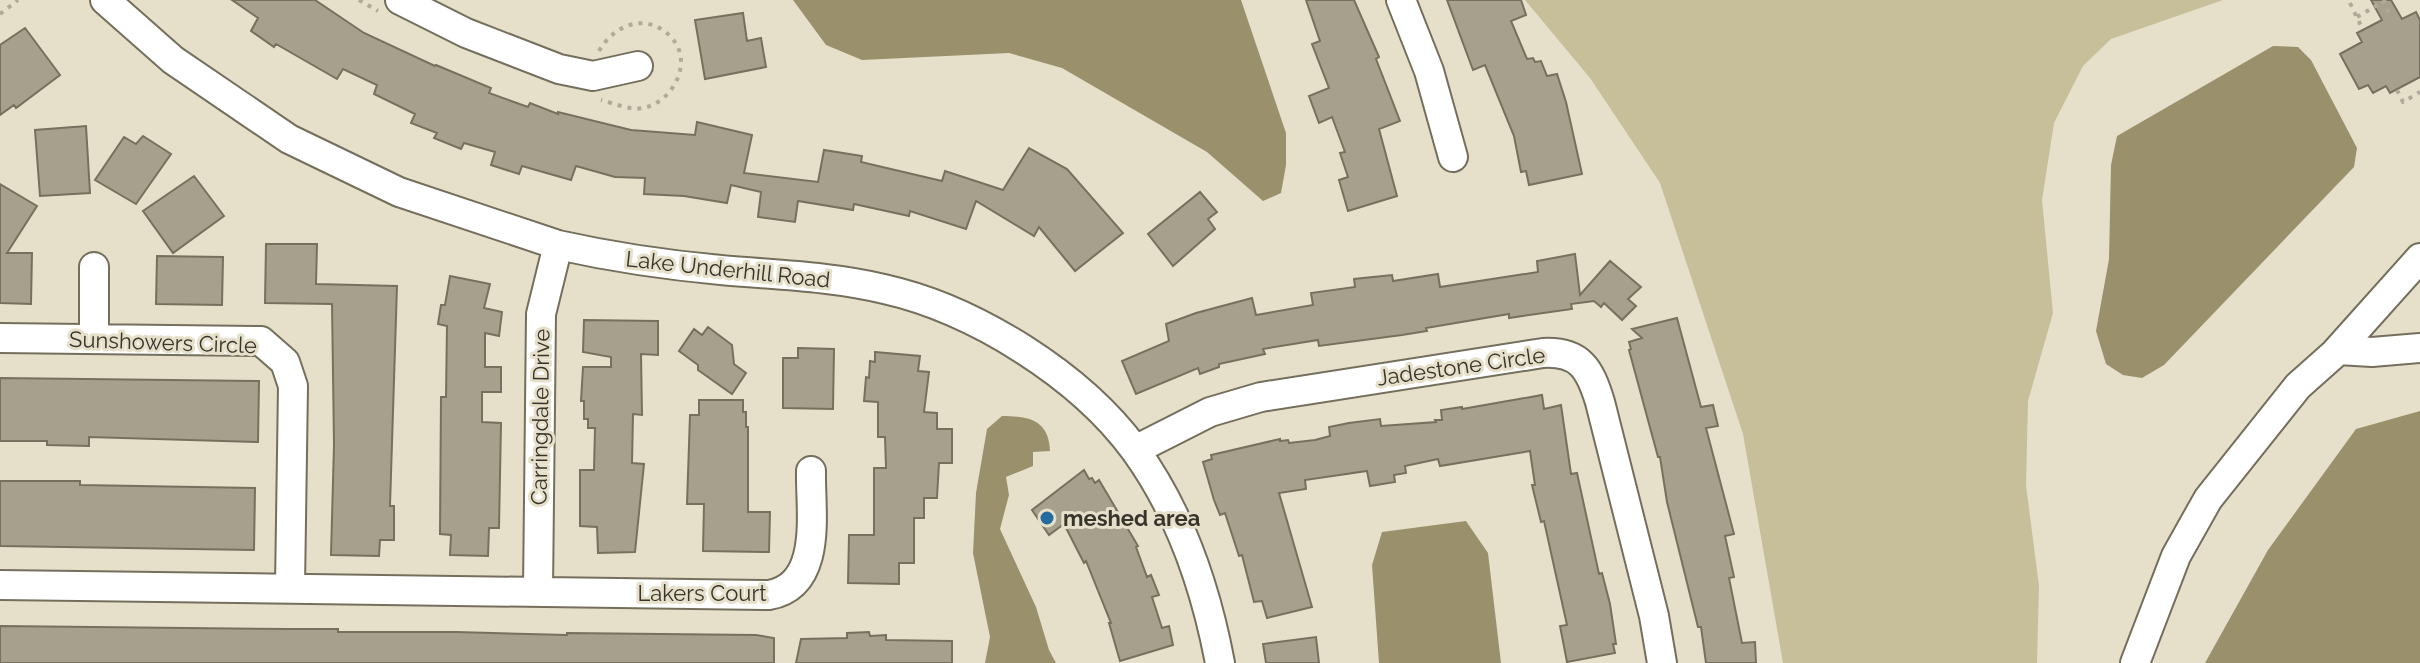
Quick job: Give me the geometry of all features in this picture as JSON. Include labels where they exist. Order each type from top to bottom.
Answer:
[{"type":"street","name":"Lake Underhill Road","points":[[105,0],[173,60],[289,139],[399,192],[558,245],[697,268],[826,279],[913,296],[971,320],[1023,350],[1094,407],[1135,450],[1167,505],[1190,554],[1208,608],[1220,663]]},
{"type":"street","points":[[400,0],[466,33],[559,69],[593,76],[638,66]]},
{"type":"street","points":[[1401,0],[1432,81],[1453,157]]},
{"type":"street","name":"Carringdale Drive","points":[[538,591],[541,314],[558,245]]},
{"type":"street","points":[[2135,663],[2176,556],[2208,499],[2298,386],[2338,350],[2420,258]]},
{"type":"street","points":[[94,267],[94,338]]},
{"type":"street","name":"Sunshowers Circle","points":[[0,338],[261,341],[285,362],[293,386],[290,587]]},
{"type":"street","points":[[2338,350],[2372,352],[2420,348]]},
{"type":"street","name":"Jadestone Circle","points":[[1135,450],[1210,412],[1261,397],[1543,353],[1565,354],[1581,363],[1596,388],[1654,616],[1662,663]]},
{"type":"street","name":"Lakers Court","points":[[538,591],[769,595],[782,591],[799,577],[809,552],[811,471]]},
{"type":"street","points":[[0,585],[538,591]]},
{"type":"path","points":[[0,14],[18,0]]},
{"type":"path","points":[[2357,17],[2384,1],[2390,15]]},
{"type":"path","points":[[2350,3],[2363,30]]},
{"type":"path","points":[[2397,90],[2403,102],[2420,92]]},
{"type":"shaded area","points":[[793,0],[1241,0],[1286,133],[1286,165],[1281,193],[1263,201],[1207,152],[1062,68],[1009,53],[862,60],[826,45]]},
{"type":"shaded area","points":[[1525,0],[2223,0],[2111,39],[2083,66],[2054,123],[2042,200],[2053,313],[2028,401],[2026,485],[2039,586],[2037,663],[1783,663],[1743,434],[1660,183],[1590,78]]},
{"type":"shaded area","points":[[2273,46],[2298,47],[2311,60],[2357,148],[2354,167],[2164,365],[2142,378],[2123,375],[2106,364],[2096,331],[2109,259],[2111,165],[2117,136]]},
{"type":"shaded area","points":[[2420,411],[2420,663],[2205,663],[2268,550],[2356,429]]},
{"type":"shaded area","points":[[1002,416],[1036,422],[1046,432],[1049,441],[1050,451],[1033,452],[1033,466],[1006,477],[1009,495],[1000,529],[1036,607],[1056,663],[985,663],[990,637],[973,553],[976,493],[987,429]]},
{"type":"shaded area","points":[[1466,521],[1488,553],[1501,663],[1379,663],[1372,565],[1382,532]]},
{"type":"building","points":[[232,0],[315,0],[364,33],[491,88],[489,93],[528,107],[530,103],[558,114],[631,130],[695,135],[697,122],[752,135],[744,173],[818,182],[824,150],[862,156],[861,162],[942,181],[945,171],[1003,190],[1029,148],[1067,169],[1123,233],[1075,271],[1039,227],[1034,236],[976,201],[966,229],[910,211],[909,216],[854,204],[853,210],[798,201],[795,222],[758,217],[761,192],[731,185],[727,203],[644,194],[645,178],[615,177],[576,166],[571,180],[522,166],[519,174],[491,165],[495,152],[464,143],[461,149],[434,138],[437,133],[411,123],[415,114],[374,94],[377,85],[343,69],[337,79],[276,44],[274,47],[251,31],[258,18]]},
{"type":"building","points":[[1306,0],[1354,0],[1379,57],[1376,59],[1400,121],[1379,129],[1397,196],[1348,211],[1339,180],[1348,177],[1340,153],[1345,152],[1332,117],[1319,123],[1309,96],[1329,88],[1312,44],[1320,41]]},
{"type":"building","points":[[1447,0],[1521,0],[1526,15],[1511,21],[1527,59],[1541,61],[1547,76],[1557,74],[1582,174],[1529,185],[1526,171],[1521,172],[1514,136],[1485,65],[1473,70]]},
{"type":"building","points":[[2371,0],[2391,0],[2402,19],[2416,12],[2420,20],[2420,77],[2390,93],[2386,86],[2373,93],[2368,85],[2359,89],[2340,54],[2362,42],[2357,33],[2382,20]]},
{"type":"building","points":[[743,13],[747,41],[761,38],[766,67],[705,79],[695,20]]},
{"type":"building","points":[[25,28],[60,75],[16,108],[14,105],[0,115],[0,45]]},
{"type":"building","points":[[86,126],[90,193],[40,196],[35,130]]},
{"type":"building","points":[[143,136],[171,154],[136,204],[95,180],[124,137],[136,144]]},
{"type":"building","points":[[194,176],[224,216],[173,253],[143,211]]},
{"type":"building","points":[[0,184],[37,206],[7,253],[32,253],[31,304],[0,303]]},
{"type":"building","points":[[1200,192],[1217,212],[1208,219],[1215,229],[1173,266],[1148,234]]},
{"type":"building","points":[[266,244],[317,244],[316,284],[397,286],[390,506],[394,506],[394,540],[380,540],[379,556],[331,555],[334,445],[332,304],[265,303]]},
{"type":"building","points":[[1575,254],[1580,295],[1610,261],[1641,287],[1628,299],[1636,306],[1622,320],[1604,303],[1601,307],[1594,301],[1571,304],[1572,309],[1509,318],[1509,314],[1402,335],[1319,346],[1318,340],[1263,349],[1265,354],[1219,364],[1219,367],[1200,374],[1198,368],[1136,394],[1122,361],[1169,341],[1166,324],[1252,298],[1256,315],[1313,305],[1311,293],[1355,287],[1354,279],[1392,275],[1393,281],[1438,274],[1440,287],[1538,272],[1537,261]]},
{"type":"building","points":[[157,256],[223,257],[222,305],[156,304]]},
{"type":"building","points":[[450,276],[490,284],[484,308],[502,312],[499,336],[485,333],[485,367],[501,367],[501,392],[482,392],[482,422],[501,423],[499,528],[489,528],[488,556],[450,555],[451,535],[440,534],[441,397],[446,397],[447,326],[438,324]]},
{"type":"building","points":[[1677,318],[1701,407],[1713,405],[1718,426],[1706,428],[1734,534],[1725,536],[1734,577],[1729,578],[1742,643],[1755,642],[1756,663],[1706,663],[1701,627],[1698,627],[1667,502],[1660,457],[1629,350],[1629,342],[1642,338],[1632,329]]},
{"type":"building","points":[[584,320],[658,321],[658,355],[641,354],[642,415],[633,414],[632,463],[644,464],[635,552],[598,553],[597,527],[580,526],[580,470],[594,470],[595,428],[588,428],[588,419],[584,419],[584,401],[581,401],[583,367],[611,367],[611,357],[583,352]]},
{"type":"building","points":[[708,327],[732,345],[734,364],[746,373],[732,394],[698,370],[698,365],[679,351],[694,329],[702,335]]},
{"type":"building","points":[[798,348],[834,349],[833,409],[783,408],[783,358],[798,358]]},
{"type":"building","points":[[875,352],[920,356],[918,371],[929,372],[924,412],[937,413],[937,429],[952,429],[952,463],[939,463],[937,498],[924,498],[924,518],[914,518],[914,563],[899,563],[899,584],[848,583],[849,535],[874,535],[874,468],[886,468],[885,437],[878,437],[878,402],[864,401],[866,377],[869,378],[870,361],[875,362]]},
{"type":"building","points":[[0,378],[259,381],[258,442],[89,437],[89,446],[47,445],[47,441],[0,441]]},
{"type":"building","points":[[1542,395],[1544,409],[1561,405],[1571,474],[1577,473],[1599,574],[1602,573],[1610,604],[1615,653],[1567,662],[1560,626],[1567,625],[1544,521],[1541,522],[1532,485],[1535,485],[1530,451],[1440,466],[1438,459],[1405,466],[1406,473],[1394,475],[1395,482],[1370,486],[1367,471],[1305,480],[1306,489],[1279,493],[1312,607],[1267,618],[1262,601],[1254,602],[1242,555],[1239,556],[1225,513],[1220,515],[1214,500],[1203,462],[1212,459],[1211,455],[1280,439],[1289,443],[1315,440],[1330,436],[1329,427],[1349,423],[1380,419],[1381,426],[1436,422],[1442,420],[1441,410]]},
{"type":"building","points":[[699,400],[743,400],[748,427],[748,512],[770,512],[769,552],[703,551],[704,504],[687,504],[690,415],[699,415]]},
{"type":"building","points":[[1084,470],[1095,483],[1099,480],[1138,546],[1147,577],[1151,575],[1159,595],[1152,597],[1162,628],[1169,626],[1173,645],[1120,661],[1111,623],[1086,561],[1084,563],[1064,524],[1049,535],[1032,510]]},
{"type":"building","points":[[0,481],[255,488],[254,550],[0,546]]},
{"type":"building","points":[[0,626],[756,635],[774,638],[774,663],[0,663]]},
{"type":"building","points":[[869,632],[870,636],[886,635],[886,640],[952,641],[952,663],[796,663],[801,639],[847,638],[847,633]]},
{"type":"building","points":[[1316,637],[1319,663],[1266,663],[1263,644]]},
{"type":"place","name":"meshed area","points":[[1047,518]]}]
